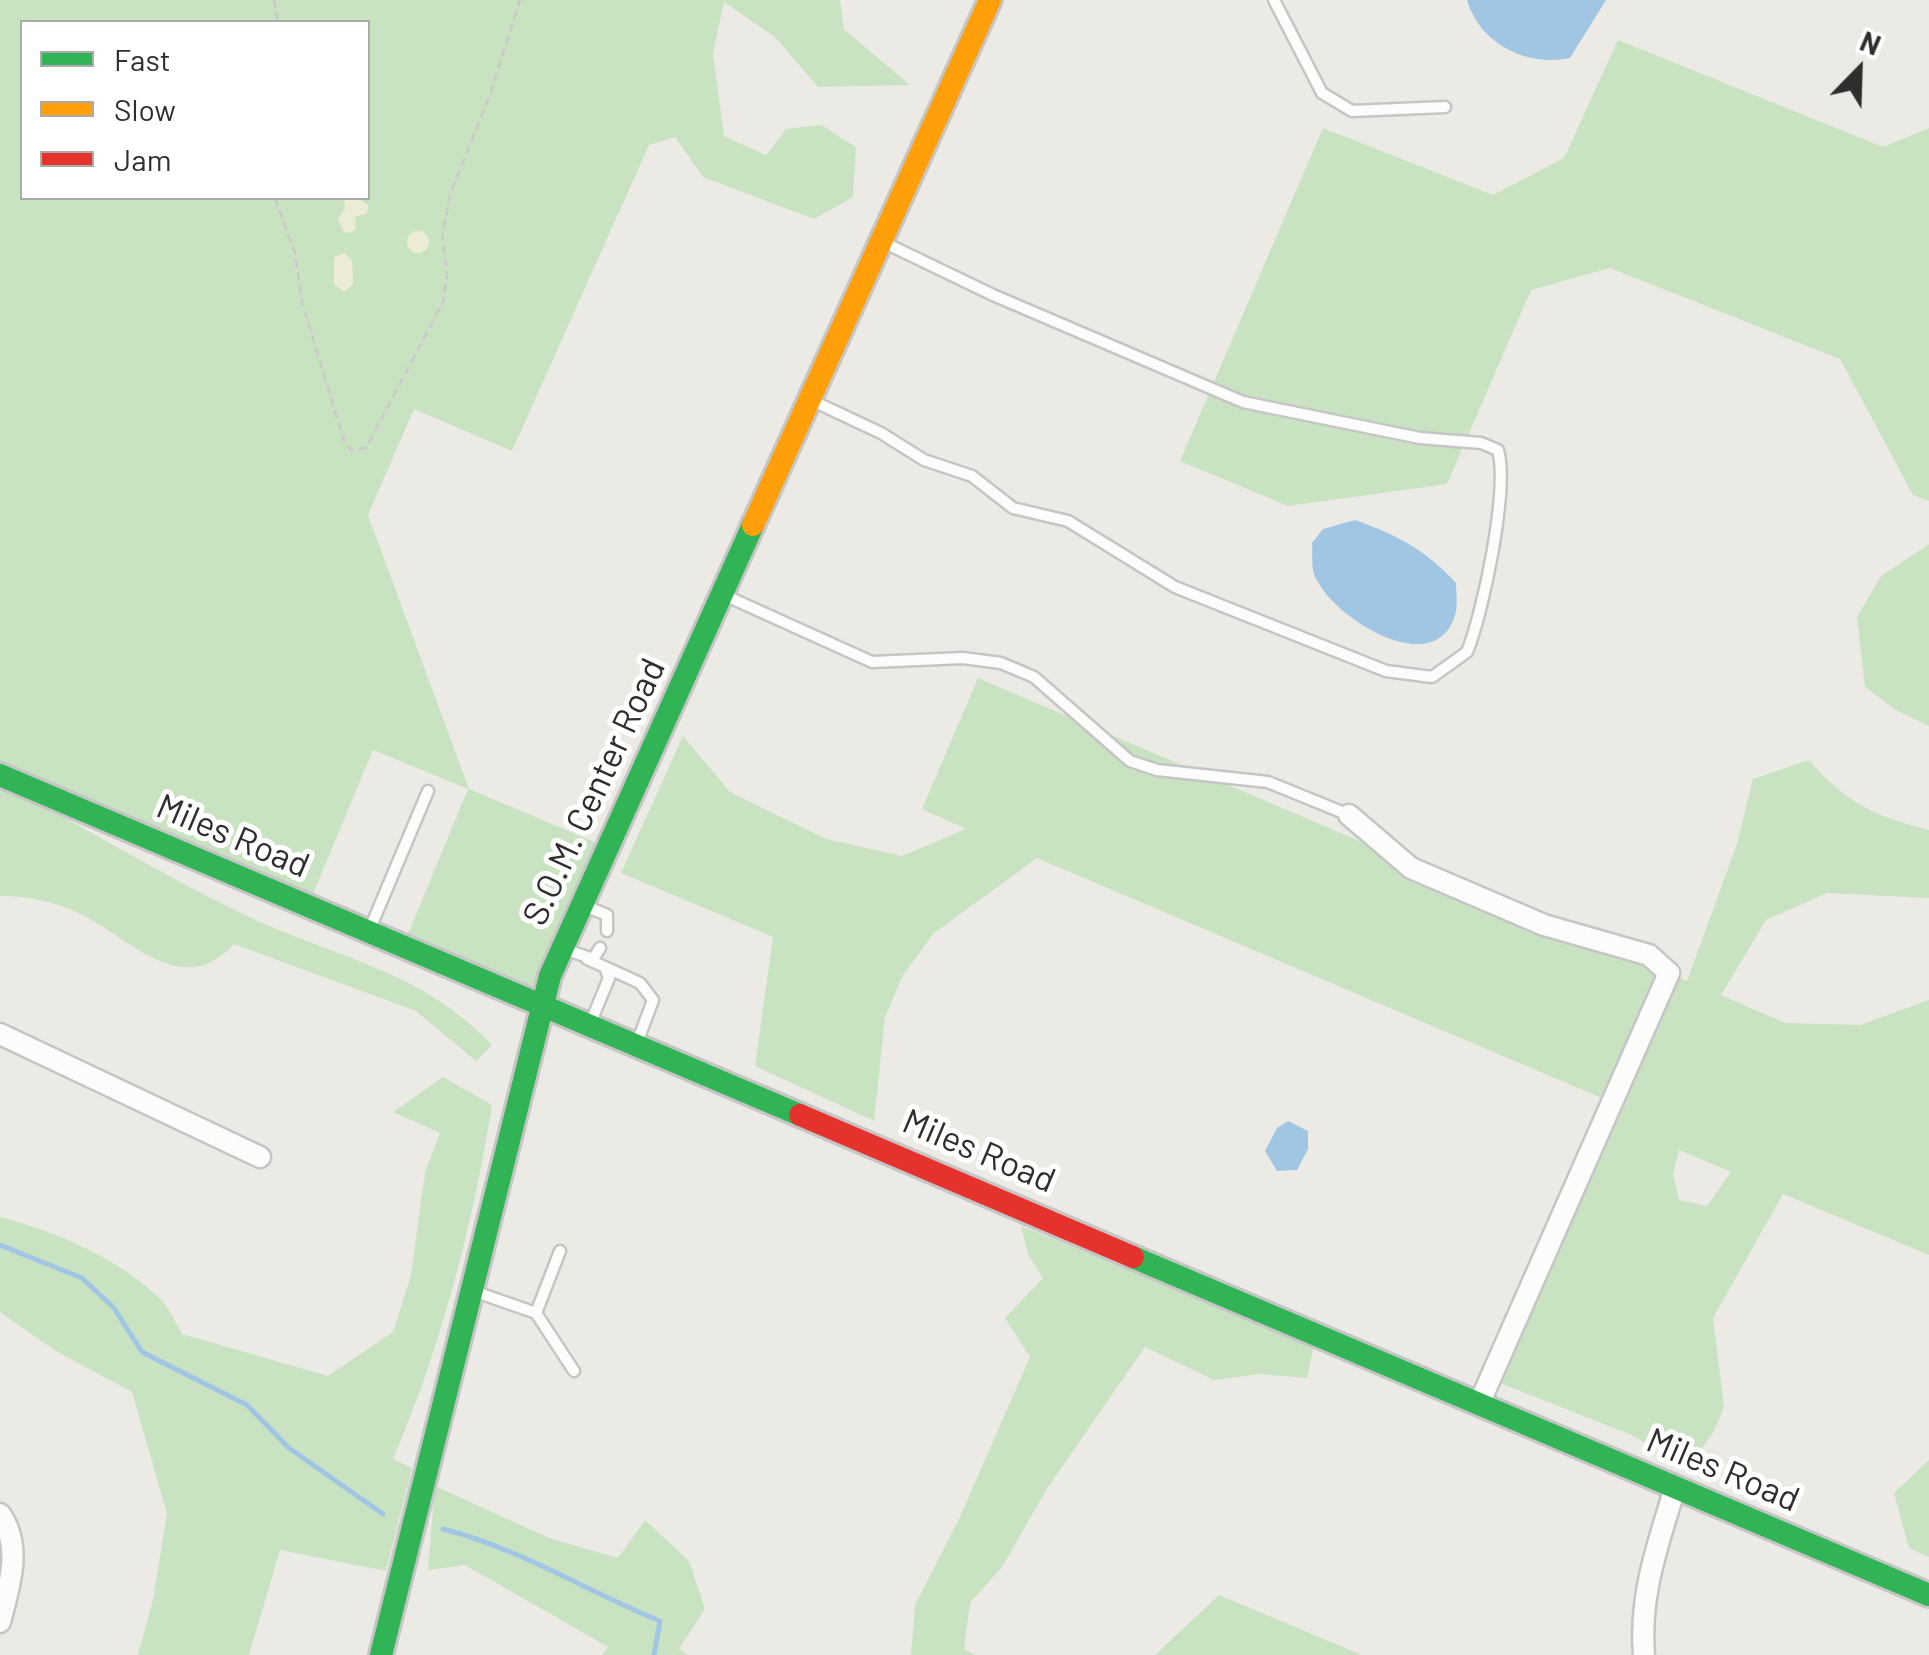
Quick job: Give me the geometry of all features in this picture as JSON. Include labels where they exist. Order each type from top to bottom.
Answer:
[{"type":"main road","name":"S.O.M. Center Road","points":[[380,1655],[541,1004],[561,947],[990,0]]},
{"type":"main road","name":"Miles Road","points":[[0,776],[1929,1595]]},
{"type":"street","points":[[1349,816],[1412,868],[1544,924],[1648,955],[1669,973],[1479,1404]]},
{"type":"street","points":[[0,1034],[260,1157]]},
{"type":"street","points":[[1644,1655],[1641,1617],[1648,1574],[1675,1488]]},
{"type":"street","points":[[0,1514],[9,1527],[14,1571],[0,1622]]},
{"type":"lane","points":[[1274,0],[1322,93],[1352,111],[1445,106]]},
{"type":"lane","points":[[810,400],[881,433],[924,460],[972,476],[1013,508],[1068,521],[1122,558],[1175,587],[1386,671],[1432,678],[1466,652],[1500,514],[1503,467],[1498,450],[1481,443],[1420,438],[1243,402],[993,295],[882,242]]},
{"type":"lane","points":[[722,594],[872,662],[962,658],[1000,663],[1034,677],[1130,761],[1158,770],[1268,782],[1349,816]]},
{"type":"lane","points":[[369,932],[428,791]]},
{"type":"lane","points":[[580,903],[606,915],[607,931]]},
{"type":"lane","points":[[561,947],[640,983],[653,1000],[637,1044]]},
{"type":"lane","points":[[587,959],[600,948]]},
{"type":"lane","points":[[590,1025],[609,978],[604,967]]},
{"type":"lane","points":[[536,1313],[560,1251]]},
{"type":"lane","points":[[470,1290],[536,1313],[574,1371]]},
{"type":"path","points":[[275,200],[295,253],[302,302],[341,433],[351,450],[366,448],[444,302],[447,274],[442,238],[450,194],[491,92],[520,0]]},
{"type":"green space","points":[[0,0],[840,0],[844,29],[910,85],[818,87],[775,37],[724,2],[713,53],[724,136],[766,155],[786,129],[821,125],[856,147],[853,197],[814,219],[703,177],[675,137],[649,145],[512,451],[414,409],[368,515],[469,789],[606,847],[541,1004],[403,946],[468,789],[373,750],[308,906],[0,775]]},
{"type":"green space","points":[[1618,40],[1883,147],[1929,128],[1929,501],[1913,495],[1840,359],[1610,268],[1531,290],[1447,484],[1288,506],[1180,461],[1323,128],[1493,195],[1564,158]]},
{"type":"green space","points":[[1929,544],[1929,726],[1896,710],[1865,687],[1857,617],[1881,576]]},
{"type":"green space","points":[[978,678],[1687,981],[1737,844],[1753,779],[1809,760],[1862,806],[1929,830],[1929,898],[1827,893],[1766,920],[1721,995],[1785,1023],[1860,1025],[1929,1000],[1929,1255],[1783,1194],[1713,1318],[1724,1407],[1714,1431],[1690,1466],[1629,1434],[1490,1379],[1611,1102],[1037,858],[934,933],[903,975],[885,1017],[874,1121],[755,1066],[773,937],[621,873],[683,736],[730,792],[826,839],[902,856],[966,829],[922,809]],"holes":[[[1679,1150],[1731,1172],[1707,1206],[1679,1200],[1673,1173]]]},
{"type":"green space","points":[[0,782],[243,914],[405,981],[464,1019],[492,1045],[476,1061],[416,1011],[234,944],[216,959],[180,967],[144,953],[69,909],[35,899],[0,896]]},
{"type":"green space","points":[[443,1077],[492,1105],[453,1285],[426,1373],[393,1459],[412,1468],[386,1571],[280,1550],[249,1655],[138,1655],[153,1600],[167,1514],[132,1392],[54,1350],[0,1312],[0,1217],[43,1230],[107,1259],[145,1285],[164,1304],[182,1334],[328,1376],[393,1332],[411,1276],[425,1172],[440,1133],[393,1112]]},
{"type":"green space","points":[[1021,1226],[1314,1345],[1307,1378],[1260,1374],[1214,1380],[1145,1347],[1048,1487],[1002,1567],[970,1603],[964,1649],[975,1655],[911,1655],[915,1605],[959,1519],[1030,1357],[1005,1318],[1043,1278],[1028,1254]]},
{"type":"green space","points":[[1929,1460],[1929,1557],[1909,1548],[1894,1493]]},
{"type":"green space","points":[[435,1486],[549,1538],[618,1558],[645,1520],[689,1561],[705,1609],[679,1649],[688,1655],[602,1655],[608,1647],[465,1565],[428,1570]]},
{"type":"green space","points":[[1219,1595],[1362,1655],[1155,1655]]},
{"type":"sand","points":[[344,200],[360,200],[368,205],[367,213],[355,217],[356,228],[351,233],[344,232],[338,219],[345,209]]},
{"type":"sand","points":[[418,231],[426,234],[426,250],[418,253],[410,250],[407,242],[410,234]]},
{"type":"sand","points":[[345,253],[352,261],[353,284],[344,292],[334,284],[334,257]]},
{"type":"water","points":[[1467,0],[1606,0],[1570,58],[1554,60],[1522,55],[1494,40],[1473,16]]},
{"type":"water","points":[[1355,520],[1410,545],[1456,583],[1456,611],[1444,634],[1427,643],[1406,643],[1383,636],[1340,608],[1324,591],[1313,571],[1312,543],[1323,529]]},
{"type":"water","points":[[1288,1121],[1308,1131],[1308,1149],[1297,1170],[1277,1171],[1265,1151],[1277,1128]]},
{"type":"waterway","points":[[0,1245],[82,1278],[114,1308],[142,1352],[247,1405],[289,1448],[383,1514]]},
{"type":"waterway","points":[[443,1529],[526,1559],[660,1621],[654,1655]]},
{"type":"traffic: fast","points":[[381,1655],[550,976],[753,525]]},
{"type":"traffic: fast","points":[[0,775],[800,1115]]},
{"type":"traffic: fast","points":[[1133,1257],[1929,1595]]},
{"type":"traffic: slow","points":[[753,525],[990,0]]},
{"type":"traffic: jam","points":[[800,1115],[1133,1257]]}]
